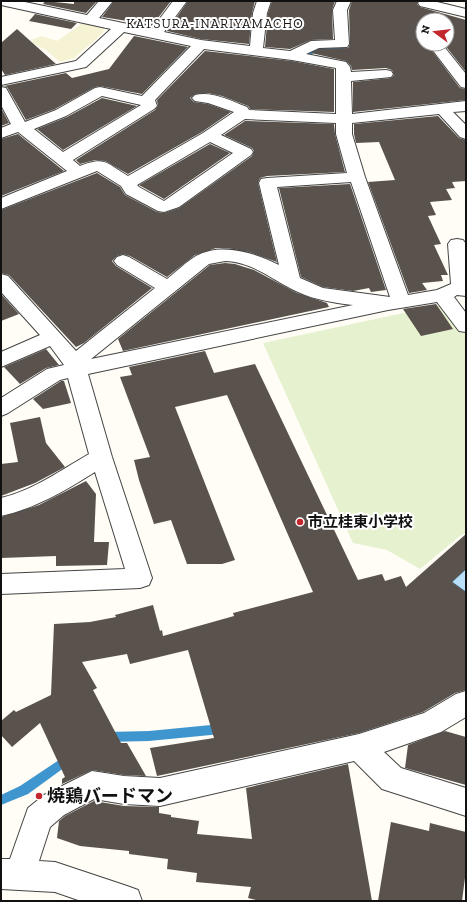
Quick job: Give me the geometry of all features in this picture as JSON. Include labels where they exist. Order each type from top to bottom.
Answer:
[{"type":"street","points":[[1,1],[29,4],[120,28],[201,44],[292,56],[341,65],[343,67],[344,77],[344,134],[394,302]]},
{"type":"street","points":[[90,20],[106,1]]},
{"type":"street","points":[[155,34],[180,1]]},
{"type":"street","points":[[255,52],[258,45],[260,8],[264,1]]},
{"type":"street","points":[[292,56],[316,44],[342,44],[340,10],[344,1]]},
{"type":"street","points":[[425,6],[466,13]]},
{"type":"street","points":[[1,81],[81,64],[120,28]]},
{"type":"street","points":[[145,101],[201,44]]},
{"type":"street","points":[[441,52],[466,84]]},
{"type":"street","points":[[344,77],[386,74]]},
{"type":"street","points":[[1,91],[21,127],[78,173]]},
{"type":"street","points":[[1,133],[61,113],[100,91],[149,102],[149,106],[62,159]]},
{"type":"street","points":[[200,98],[233,106],[242,110],[242,114]]},
{"type":"street","points":[[128,183],[209,136],[242,114],[343,119],[466,106]]},
{"type":"street","points":[[444,109],[447,115],[466,134]]},
{"type":"street","points":[[1,204],[98,165],[128,183],[132,190],[164,207],[173,203],[245,152],[209,136]]},
{"type":"street","points":[[292,281],[267,183],[357,177]]},
{"type":"street","points":[[1,408],[54,374],[394,302],[442,295],[454,289],[463,290],[457,244]]},
{"type":"street","points":[[76,369],[82,355],[167,287],[203,260],[222,254],[238,255],[248,258],[312,291],[394,302]]},
{"type":"street","points":[[124,261],[167,287]]},
{"type":"street","points":[[1,280],[53,337],[69,356],[76,369],[101,457],[140,578],[1,584]]},
{"type":"street","points":[[442,295],[466,326]]},
{"type":"street","points":[[1,360],[53,337]]},
{"type":"street","points":[[1,507],[23,501],[39,494],[101,457]]},
{"type":"street","points":[[127,901],[56,877],[10,875],[38,818],[54,805],[92,785],[124,790],[160,792],[359,747],[431,723],[466,703]]},
{"type":"street","points":[[359,747],[392,778],[466,802]]},
{"type":"shaded area","points":[[84,22],[104,27],[103,33],[74,58],[60,62],[46,50],[32,43],[33,39],[42,36],[57,41]]},
{"type":"green space","points":[[446,305],[466,333],[466,533],[460,536],[420,569],[387,550],[353,543],[263,343]]},
{"type":"water","points":[[466,569],[466,592],[452,582]]},
{"type":"building","points":[[45,1],[74,4],[74,1],[97,1],[86,13],[43,4]]},
{"type":"building","points":[[114,1],[171,1],[151,27],[133,24],[134,22],[102,17]]},
{"type":"building","points":[[188,1],[255,1],[252,13],[249,44],[201,39],[167,31]]},
{"type":"building","points":[[272,1],[335,1],[332,10],[333,39],[311,40],[290,49],[265,47],[268,13]]},
{"type":"building","points":[[352,1],[418,1],[417,4],[420,7],[438,12],[415,12],[415,52],[433,52],[460,88],[466,89],[466,100],[353,112],[353,82],[391,78],[394,75],[392,70],[386,68],[352,70],[351,66],[346,61],[311,53],[319,49],[348,48],[350,44],[349,10]]},
{"type":"building","points":[[35,14],[77,23],[71,29],[29,21]]},
{"type":"building","points":[[455,17],[466,20],[466,72],[450,52],[455,52]]},
{"type":"building","points":[[17,29],[56,64],[5,75],[1,69],[1,43]]},
{"type":"building","points":[[134,36],[188,47],[142,94],[100,86],[95,87],[55,109],[26,120],[7,87],[4,86],[66,73],[72,78],[109,69]]},
{"type":"building","points":[[205,51],[292,61],[334,69],[334,112],[250,109],[248,106],[222,96],[208,93],[195,94],[190,98],[194,102],[208,104],[231,112],[202,132],[128,174],[105,161],[95,160],[80,164],[76,160],[155,110],[158,106],[157,100]]},
{"type":"building","points":[[102,98],[137,106],[63,150],[37,129],[67,117]]},
{"type":"building","points":[[1,108],[9,123],[1,126]]},
{"type":"building","points":[[438,116],[459,138],[466,140],[466,181],[452,182],[455,188],[446,189],[452,200],[430,202],[436,215],[428,216],[441,244],[434,245],[448,275],[441,275],[443,281],[422,283],[427,290],[409,293],[368,182],[395,180],[379,142],[356,143],[354,124]]},
{"type":"building","points":[[245,121],[334,124],[335,134],[345,172],[267,176],[260,178],[258,183],[277,262],[249,252],[228,248],[216,248],[195,255],[167,277],[130,256],[123,254],[117,256],[112,261],[116,266],[152,288],[84,343],[76,347],[9,275],[1,273],[1,210],[97,173],[120,187],[125,195],[157,212],[164,213],[179,208],[252,156],[254,151],[252,148],[224,135]]},
{"type":"building","points":[[18,134],[64,171],[1,196],[1,139]]},
{"type":"building","points":[[210,144],[230,153],[164,199],[139,185]]},
{"type":"building","points":[[350,184],[386,290],[371,292],[369,288],[353,291],[323,287],[301,277],[279,188]]},
{"type":"building","points":[[225,263],[235,264],[254,270],[297,293],[327,303],[329,307],[123,351],[118,339],[210,265]]},
{"type":"building","points":[[1,294],[19,314],[1,321]]},
{"type":"building","points":[[436,304],[453,329],[421,336],[403,309]]},
{"type":"building","points":[[46,349],[59,365],[46,368],[20,384],[4,367]]},
{"type":"building","points":[[205,351],[214,373],[255,364],[358,580],[382,574],[385,581],[401,576],[406,587],[466,534],[466,569],[452,582],[466,592],[466,690],[455,693],[423,712],[359,733],[157,776],[150,748],[214,738],[188,650],[130,664],[127,654],[82,662],[97,688],[93,690],[121,743],[127,743],[146,776],[124,775],[92,770],[62,784],[62,779],[65,777],[40,723],[12,747],[1,735],[1,721],[14,710],[16,712],[51,695],[54,624],[90,622],[116,617],[115,615],[153,605],[160,631],[162,630],[163,636],[234,616],[233,613],[313,592],[227,395],[175,407],[235,560],[222,564],[187,564],[171,520],[154,524],[134,460],[150,457],[120,377],[132,375],[129,367]]},
{"type":"building","points":[[61,381],[64,381],[71,403],[43,409],[33,399]]},
{"type":"building","points":[[40,417],[46,443],[65,467],[35,483],[1,496],[1,464],[18,462],[10,423]]},
{"type":"building","points":[[86,481],[96,494],[94,542],[109,542],[107,565],[56,566],[56,556],[1,558],[1,517],[39,505]]},
{"type":"building","points":[[445,731],[466,737],[466,785],[405,768],[408,745]]},
{"type":"building","points":[[348,764],[372,901],[260,901],[248,898],[251,887],[196,882],[197,873],[167,869],[168,859],[129,854],[129,851],[80,846],[57,838],[59,821],[65,816],[94,801],[124,806],[159,807],[159,813],[171,815],[171,817],[199,821],[197,834],[252,839],[246,788]]},
{"type":"building","points":[[391,822],[429,831],[430,823],[466,832],[466,870],[462,901],[378,901]]},
{"type":"waterway","points":[[298,59],[319,49],[342,48]]},
{"type":"waterway","points":[[107,737],[149,736],[221,729]]},
{"type":"waterway","points":[[1,800],[24,790],[68,759]]},
{"type":"place","name":"市立桂東小学校","points":[[300,522]]},
{"type":"place","name":"焼鶏バードマン","points":[[39,796]]},
{"type":"district","name":"KATSURA-INARIYAMACHO","points":[[215,23]]}]
